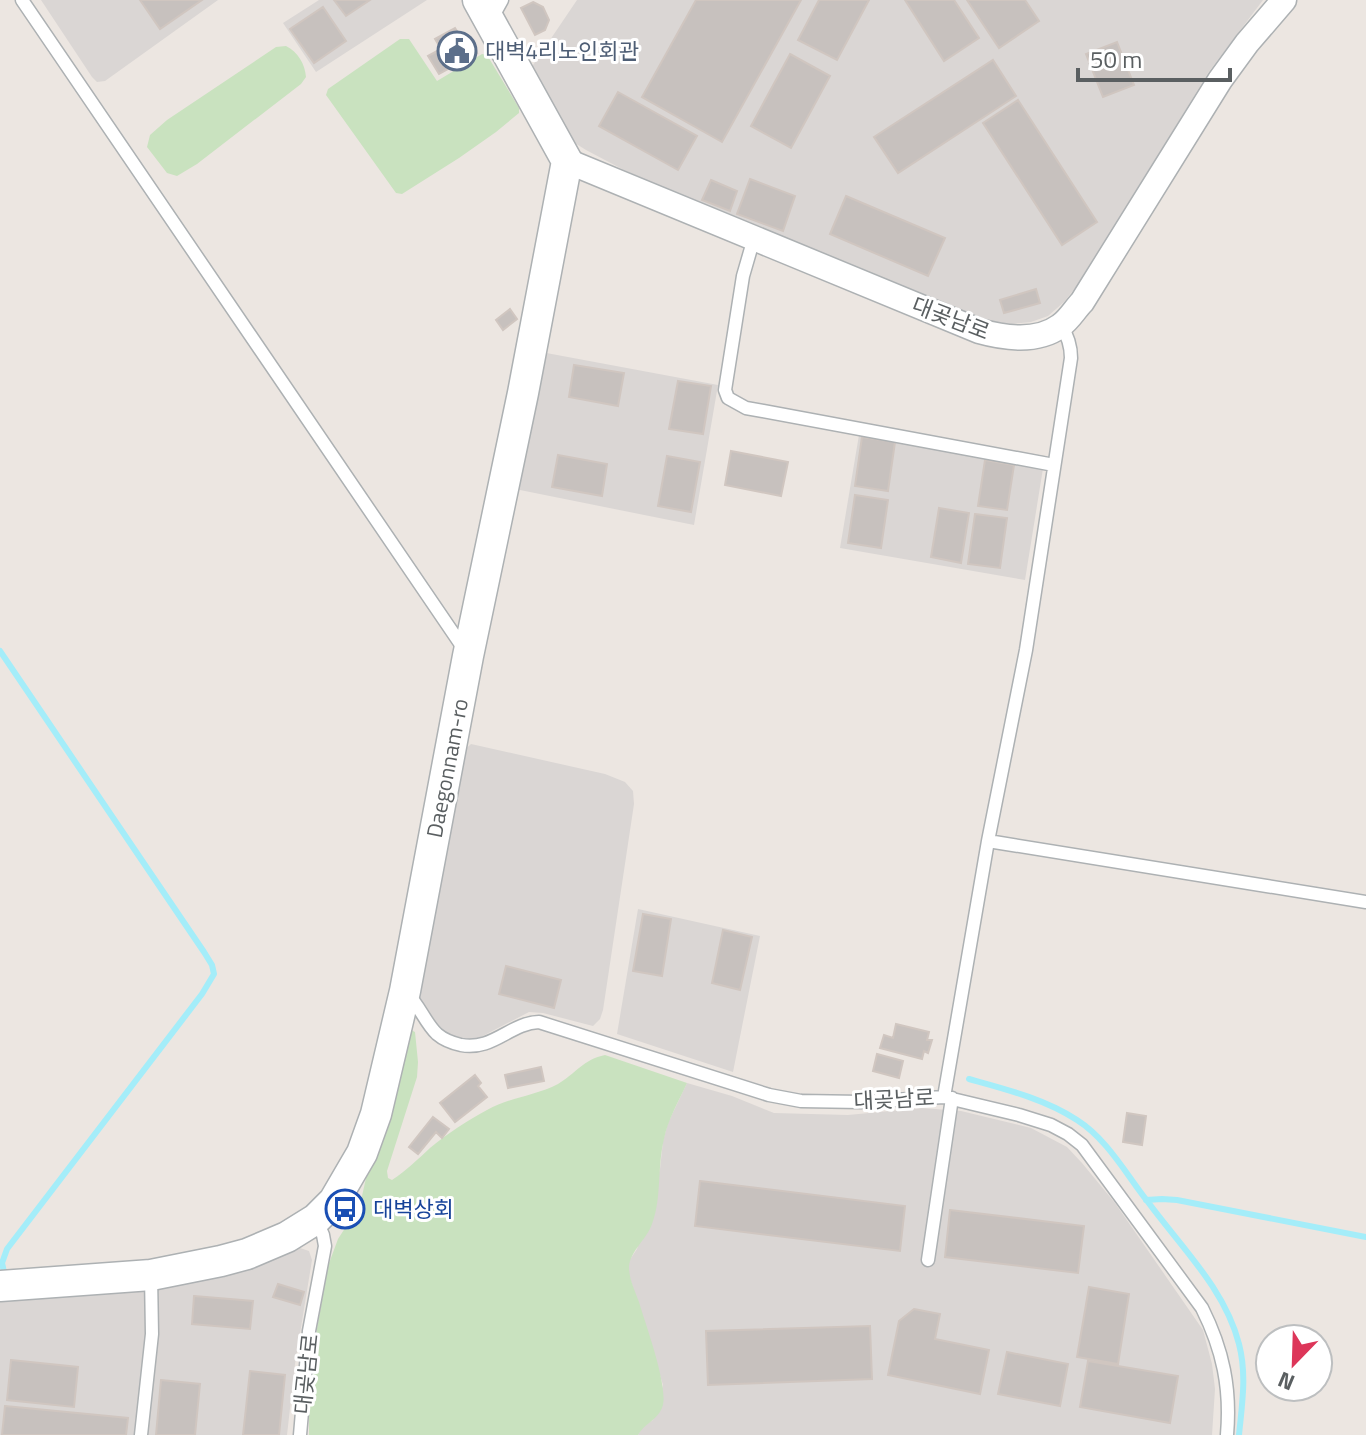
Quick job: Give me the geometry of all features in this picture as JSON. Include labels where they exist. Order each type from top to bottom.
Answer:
[{"type":"street","points":[[1061,325],[1082,302],[1220,80],[1284,0]]},
{"type":"street","points":[[490,7],[567,161]]},
{"type":"street","name":"Daegonnam-ro","points":[[0,1286],[151,1275],[247,1254],[287,1237],[316,1219],[334,1201],[362,1153],[376,1114],[405,991],[567,161]]},
{"type":"street","name":"대곶남로","points":[[567,161],[979,331],[1021,337],[1046,334],[1061,325]]},
{"type":"lane","points":[[22,0],[468,656]]},
{"type":"lane","points":[[754,238],[743,276],[725,390],[728,398],[746,408],[1054,465]]},
{"type":"lane","points":[[928,1260],[948,1098],[988,841],[1026,650],[1071,358],[1068,337],[1061,325]]},
{"type":"lane","points":[[988,841],[1366,902]]},
{"type":"lane","name":"대곶남로","points":[[405,991],[417,1003],[435,1033],[458,1044],[485,1044],[528,1022],[539,1022],[780,1097],[801,1101],[861,1102],[948,1098],[1019,1115],[1068,1134],[1082,1145],[1202,1308],[1214,1332],[1227,1380],[1230,1407],[1227,1435]]},
{"type":"lane","name":"대곶남로","points":[[300,1435],[309,1331],[325,1246],[316,1219]]},
{"type":"lane","points":[[141,1435],[152,1334],[151,1275]]},
{"type":"shaded area","points":[[41,0],[218,0],[105,81],[97,82]]},
{"type":"shaded area","points":[[319,0],[427,0],[316,72],[283,23]]},
{"type":"shaded area","points":[[577,0],[1263,0],[1208,73],[1086,274],[1064,302],[1048,316],[1012,324],[986,321],[686,197],[624,170],[570,140],[529,71]]},
{"type":"shaded area","points":[[541,352],[718,385],[694,525],[515,489]]},
{"type":"shaded area","points":[[861,423],[1045,456],[1025,580],[840,548]]},
{"type":"shaded area","points":[[471,744],[605,774],[625,782],[633,791],[634,804],[603,1010],[593,1026],[529,1012],[477,1039],[467,1040],[451,1037],[442,1031],[414,993],[460,754]]},
{"type":"shaded area","points":[[638,909],[760,936],[733,1072],[617,1034]]},
{"type":"shaded area","points":[[687,1083],[774,1113],[848,1115],[922,1108],[961,1111],[1031,1128],[1067,1147],[1115,1203],[1203,1330],[1215,1389],[1212,1435],[638,1435],[643,1426],[653,1420],[663,1385],[629,1275],[629,1261],[637,1249],[660,1169],[668,1123]]},
{"type":"shaded area","points":[[297,1247],[309,1251],[312,1260],[287,1435],[0,1435],[0,1298]]},
{"type":"green space","points":[[400,39],[409,39],[437,81],[482,54],[487,55],[519,108],[519,113],[496,132],[402,194],[396,193],[326,95],[328,89]]},
{"type":"green space","points":[[286,46],[302,63],[306,77],[301,84],[197,164],[177,176],[167,173],[147,147],[150,135],[167,120],[276,47]]},
{"type":"green space","points":[[411,1030],[415,1032],[417,1077],[387,1171],[388,1178],[392,1180],[450,1132],[472,1118],[558,1084],[598,1057],[605,1055],[687,1083],[666,1132],[652,1224],[632,1256],[629,1267],[656,1356],[664,1399],[660,1412],[638,1435],[309,1435],[315,1340],[328,1266],[338,1239],[360,1205]]},
{"type":"building","points":[[140,0],[202,0],[160,29]]},
{"type":"building","points":[[334,0],[370,0],[346,16]]},
{"type":"building","points":[[696,0],[801,0],[722,142],[642,97]]},
{"type":"building","points":[[819,0],[869,0],[837,60],[798,40]]},
{"type":"building","points":[[905,0],[954,0],[979,38],[944,61]]},
{"type":"building","points":[[967,0],[1025,0],[1039,21],[999,48]]},
{"type":"building","points":[[533,2],[543,7],[549,20],[545,30],[535,35],[521,8]]},
{"type":"building","points":[[323,7],[346,41],[314,63],[290,29]]},
{"type":"building","name":"대벽4리노인회관","points":[[455,28],[462,39],[467,36],[477,53],[439,74],[428,56],[441,49],[435,39]]},
{"type":"building","points":[[1117,42],[1134,85],[1103,97],[1086,54]]},
{"type":"building","points":[[790,54],[830,76],[791,148],[751,126]]},
{"type":"building","points":[[993,60],[1016,96],[898,173],[874,137]]},
{"type":"building","points":[[618,92],[697,136],[678,170],[599,126]]},
{"type":"building","points":[[1018,100],[1097,222],[1062,245],[983,123]]},
{"type":"building","points":[[750,179],[795,196],[783,231],[737,214]]},
{"type":"building","points":[[711,180],[737,191],[730,211],[702,200]]},
{"type":"building","points":[[846,196],[945,238],[928,276],[830,234]]},
{"type":"building","points":[[1036,289],[1040,303],[1004,313],[1000,300]]},
{"type":"building","points":[[510,309],[517,319],[503,330],[496,320]]},
{"type":"building","points":[[574,365],[624,373],[618,406],[569,397]]},
{"type":"building","points":[[678,381],[711,386],[703,434],[669,429]]},
{"type":"building","points":[[862,437],[895,442],[888,491],[855,486]]},
{"type":"building","points":[[731,451],[788,462],[781,496],[725,485]]},
{"type":"building","points":[[558,455],[607,464],[602,496],[552,487]]},
{"type":"building","points":[[667,456],[700,462],[691,512],[658,506]]},
{"type":"building","points":[[985,460],[1014,465],[1007,510],[978,506]]},
{"type":"building","points":[[855,495],[888,500],[881,548],[848,543]]},
{"type":"building","points":[[939,508],[969,513],[961,563],[931,557]]},
{"type":"building","points":[[975,514],[1007,518],[1000,568],[968,564]]},
{"type":"building","points":[[643,914],[671,919],[662,976],[633,971]]},
{"type":"building","points":[[723,930],[752,937],[740,990],[712,983]]},
{"type":"building","points":[[506,966],[561,980],[554,1008],[499,994]]},
{"type":"building","points":[[896,1024],[929,1032],[927,1040],[932,1040],[928,1053],[924,1051],[922,1059],[880,1048],[884,1035],[893,1038]]},
{"type":"building","points":[[877,1054],[903,1061],[899,1078],[873,1071]]},
{"type":"building","points":[[541,1067],[544,1081],[508,1088],[505,1075]]},
{"type":"building","points":[[475,1075],[481,1083],[478,1086],[487,1097],[455,1122],[440,1103]]},
{"type":"building","points":[[1127,1113],[1146,1116],[1142,1145],[1123,1142]]},
{"type":"building","points":[[433,1117],[449,1129],[442,1138],[436,1132],[418,1154],[409,1147]]},
{"type":"building","points":[[700,1181],[905,1206],[900,1251],[695,1226]]},
{"type":"building","points":[[950,1210],[1084,1226],[1078,1273],[945,1257]]},
{"type":"building","points":[[278,1284],[304,1292],[300,1305],[273,1297]]},
{"type":"building","points":[[1089,1287],[1129,1294],[1118,1364],[1077,1357]]},
{"type":"building","points":[[194,1296],[253,1301],[250,1329],[192,1324]]},
{"type":"building","points":[[914,1309],[940,1314],[935,1339],[989,1350],[980,1394],[888,1375],[899,1321]]},
{"type":"building","points":[[870,1326],[872,1379],[708,1385],[706,1331]]},
{"type":"building","points":[[1007,1352],[1068,1364],[1060,1406],[998,1394]]},
{"type":"building","points":[[11,1360],[78,1367],[74,1407],[7,1400]]},
{"type":"building","points":[[1088,1361],[1178,1376],[1170,1423],[1080,1407]]},
{"type":"building","points":[[250,1371],[285,1375],[279,1435],[243,1435]]},
{"type":"building","points":[[161,1380],[200,1384],[195,1435],[156,1435]]},
{"type":"building","points":[[5,1406],[128,1418],[126,1435],[2,1435]]},
{"type":"waterway","points":[[0,651],[204,952],[214,974],[202,994],[7,1249],[2,1263],[4,1272]]},
{"type":"waterway","points":[[969,1079],[1038,1100],[1088,1128],[1116,1158],[1201,1269],[1224,1305],[1239,1344],[1243,1378],[1239,1435]]},
{"type":"waterway","points":[[1146,1200],[1177,1200],[1366,1237]]},
{"type":"place","name":"대벽4리노인회관","points":[[457,51]]},
{"type":"place","name":"대벽상회","points":[[345,1209]]}]
